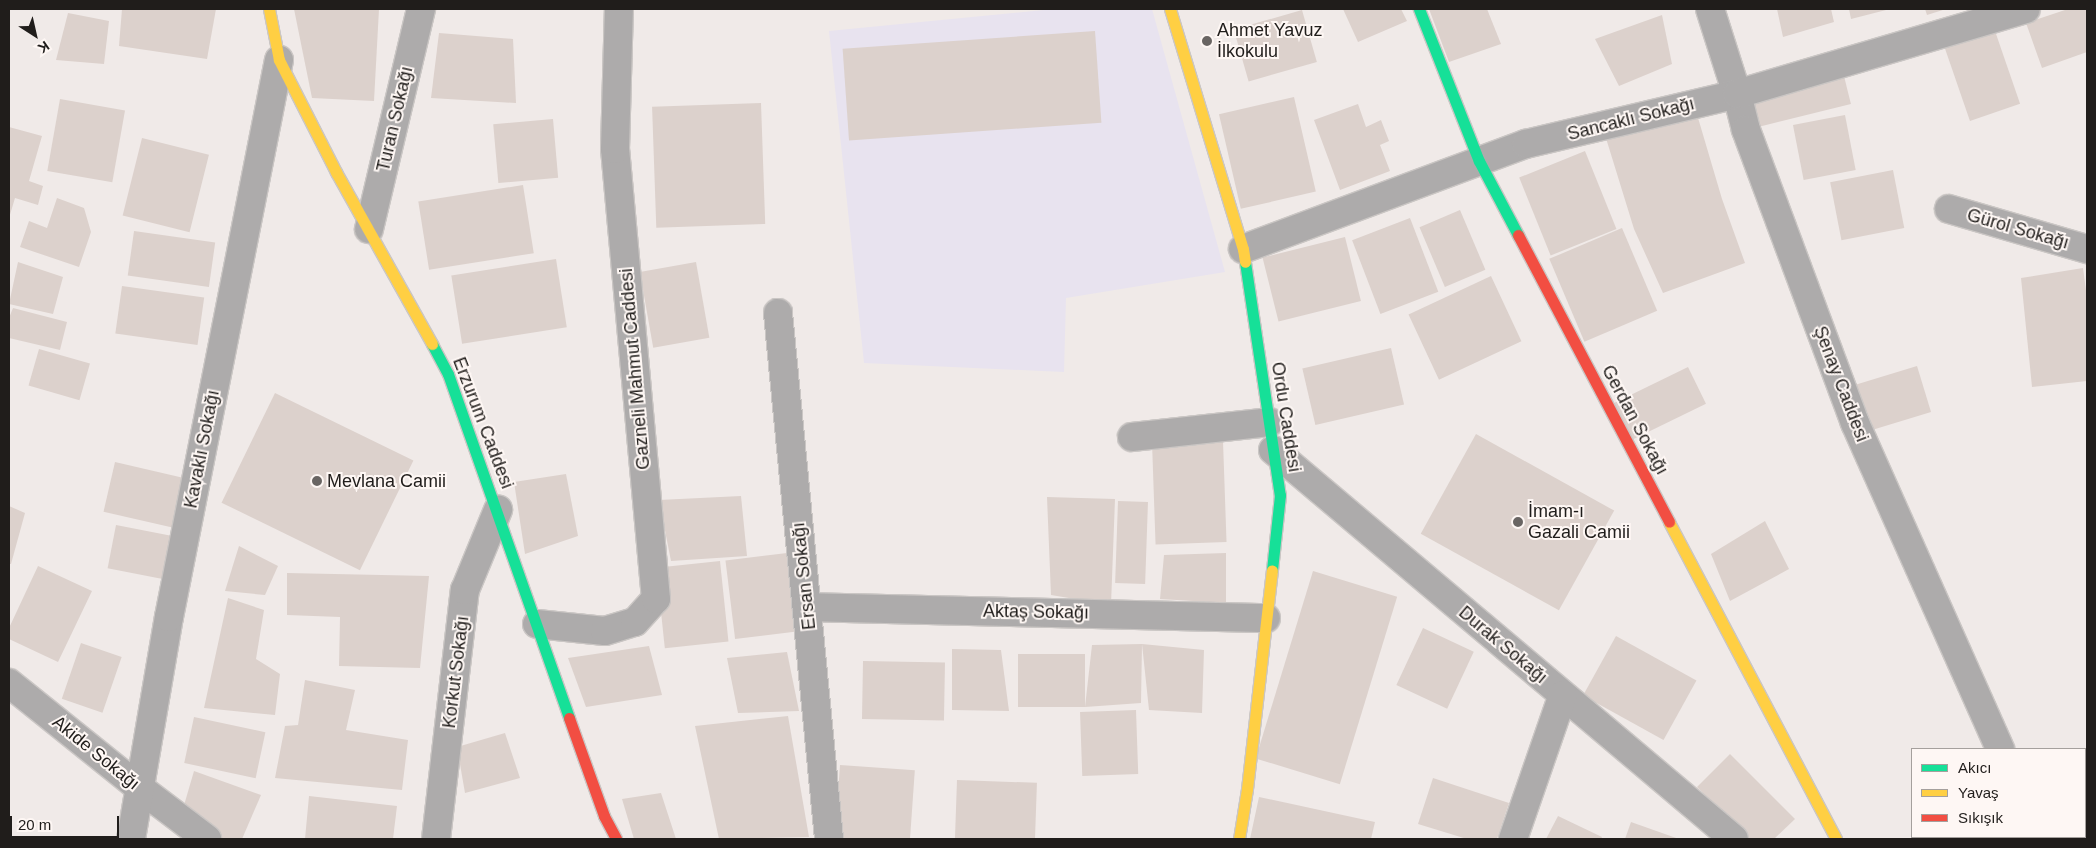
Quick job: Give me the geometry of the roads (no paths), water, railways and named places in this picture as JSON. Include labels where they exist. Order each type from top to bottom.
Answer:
[{"type":"street","name":"Erzurum Caddesi","points":[[269,9],[279,60],[336,172],[370,229],[448,374],[498,510],[604,816],[616,839]]},
{"type":"street","name":"Turan Sokağı","points":[[370,229],[421,9]]},
{"type":"street","name":"Gazneli Mahmut Caddesi","points":[[537,624],[605,631],[636,622],[656,599],[615,149],[619,9]]},
{"type":"street","name":"Ordu Caddesi","points":[[1170,9],[1243,249],[1280,494],[1247,789],[1239,839]]},
{"type":"street","name":"Gerdan Sokağı","points":[[1419,9],[1479,162],[1836,839]]},
{"type":"street","name":"Şenay Caddesi","points":[[1710,9],[1737,94],[1746,130],[1855,423],[2000,748]]},
{"type":"street","name":"Sancaklı Sokağı","points":[[1243,249],[1526,144],[1737,94],[2026,9]]},
{"type":"street","name":"Kavaklı Sokağı","points":[[131,839],[141,790],[169,616],[279,60]]},
{"type":"street","name":"Gürol Sokağı","points":[[1949,209],[2087,249]]},
{"type":"street","name":"Ersan Sokağı","points":[[778,313],[829,839]]},
{"type":"street","points":[[1132,437],[1269,422]]},
{"type":"street","name":"Durak Sokağı","points":[[1273,450],[1734,839]]},
{"type":"street","name":"Korkut Sokağı","points":[[436,839],[465,590],[498,510]]},
{"type":"street","name":"Aktaş Sokağı","points":[[806,606],[1266,618]]},
{"type":"street","name":"Akide Sokağı","points":[[9,683],[141,790],[207,839]]},
{"type":"street","points":[[1513,839],[1563,695]]},
{"type":"place","name":"Ahmet Yavuz İlkokulu","points":[[1207,41]]},
{"type":"place","name":"Mevlana Camii","points":[[317,481]]},
{"type":"place","name":"İmam-ı Gazali Camii","points":[[1518,522]]}]
